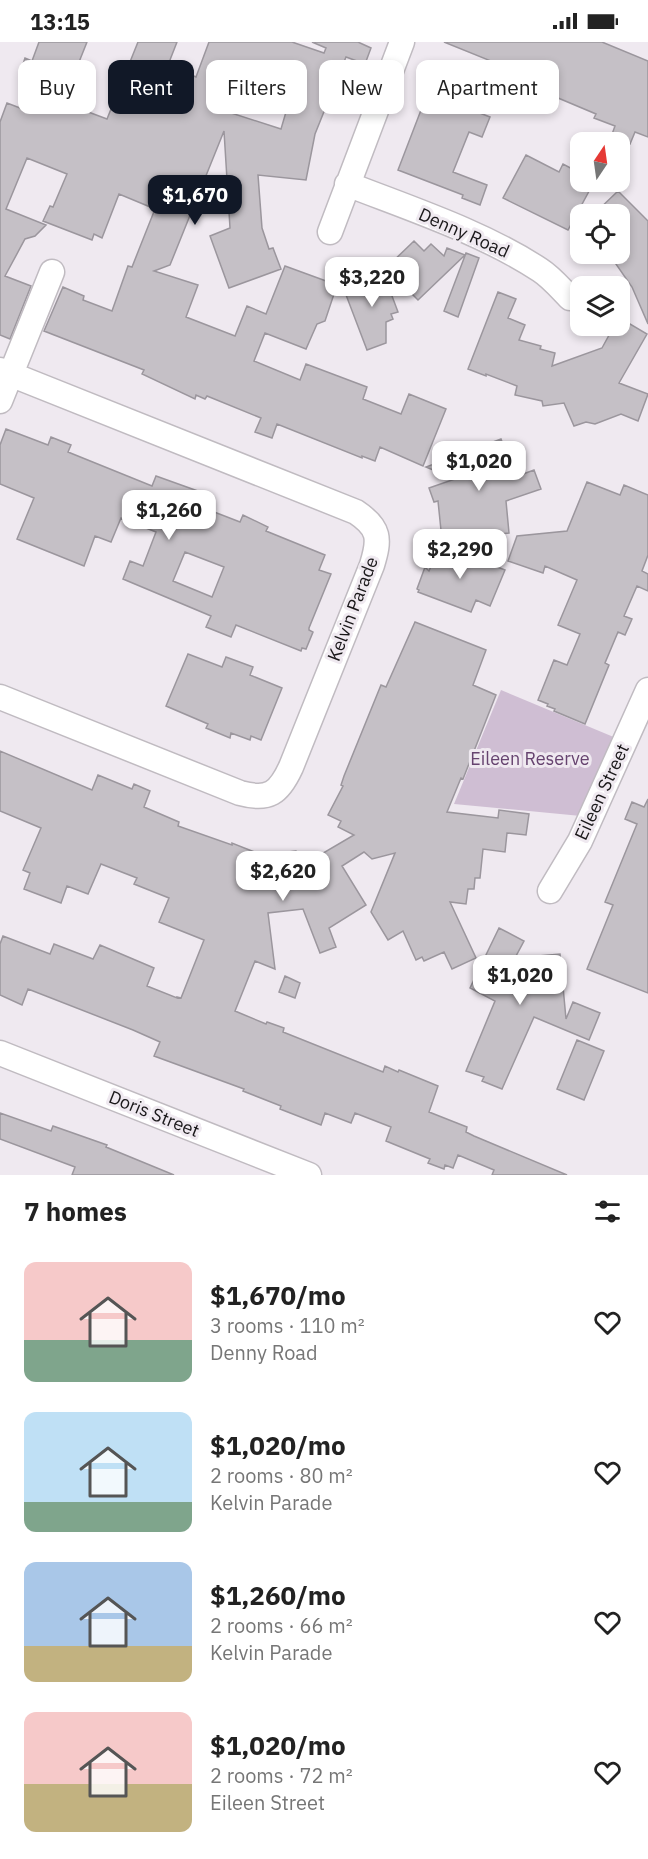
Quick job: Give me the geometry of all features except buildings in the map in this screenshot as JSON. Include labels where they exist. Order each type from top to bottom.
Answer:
[{"type":"street","points":[[330,232],[402,42]]},
{"type":"street","name":"Denny Road","points":[[347,184],[470,234],[523,260],[543,271],[570,298]]},
{"type":"street","points":[[0,402],[5,372],[52,272]]},
{"type":"street","name":"Kelvin Parade","points":[[0,697],[240,793],[255,797],[268,796],[279,789],[291,767],[372,565],[378,539],[375,529],[368,520],[356,512],[5,372]]},
{"type":"street","name":"Eileen Street","points":[[550,891],[580,841],[648,690]]},
{"type":"street","name":"Doris Street","points":[[0,1053],[309,1175]]},
{"type":"green space","name":"Eileen Reserve","points":[[501,690],[616,738],[581,816],[454,804]]}]
